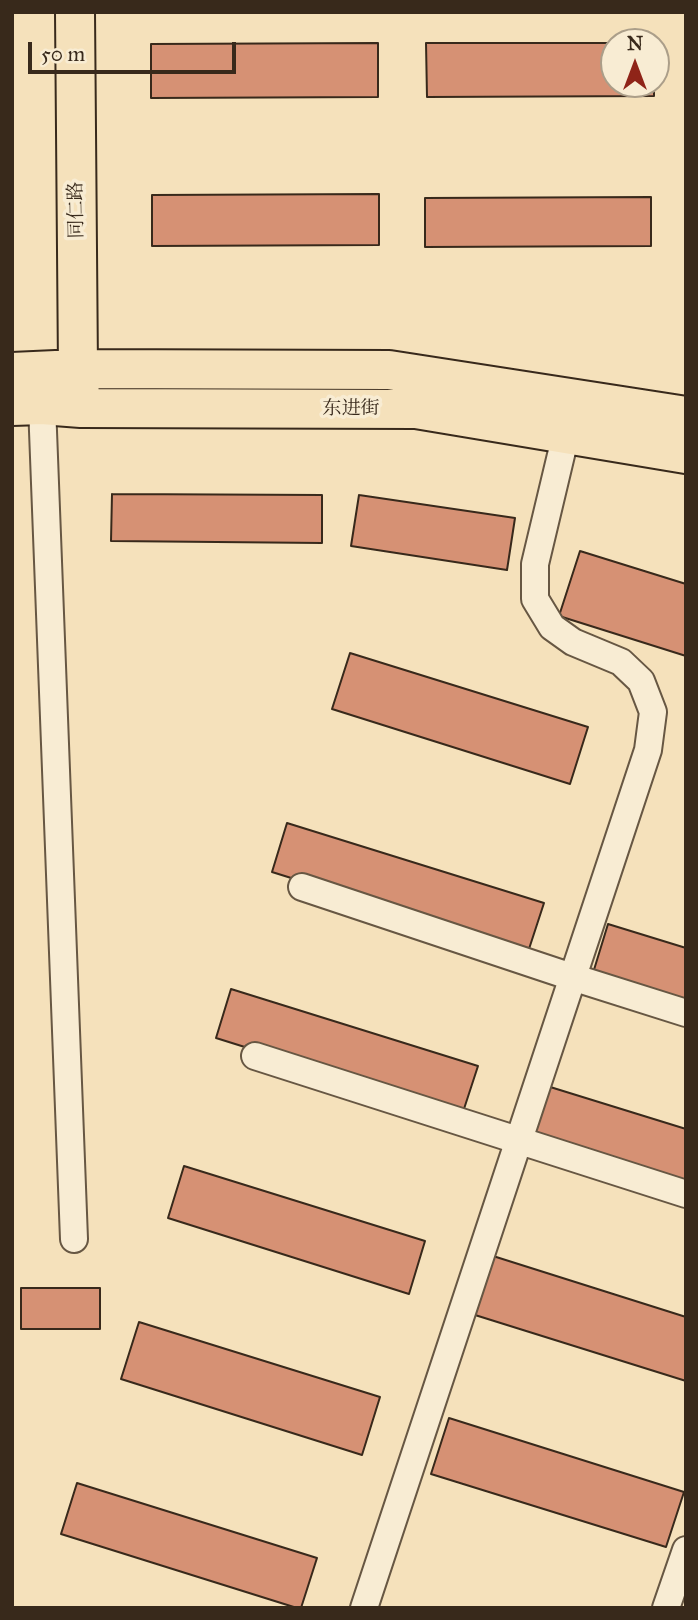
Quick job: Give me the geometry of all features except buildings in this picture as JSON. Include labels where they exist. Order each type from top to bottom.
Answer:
[{"type":"main road","name":"同仁路","points":[[51,12],[55,394]]},
{"type":"main road","name":"同仁路","points":[[55,394],[75,12]]},
{"type":"main road","name":"东进街","points":[[55,394],[388,370],[686,416]]},
{"type":"main road","name":"东进街","points":[[12,372],[55,394],[416,410],[686,454]]},
{"type":"street","points":[[55,394],[74,1239]]},
{"type":"street","points":[[364,1608],[648,750],[653,712],[640,681],[621,662],[573,642],[552,627],[535,599],[535,565],[566,434]]},
{"type":"street","points":[[302,887],[686,1013]]},
{"type":"street","points":[[255,1056],[686,1194]]},
{"type":"street","points":[[666,1608],[686,1549]]}]
